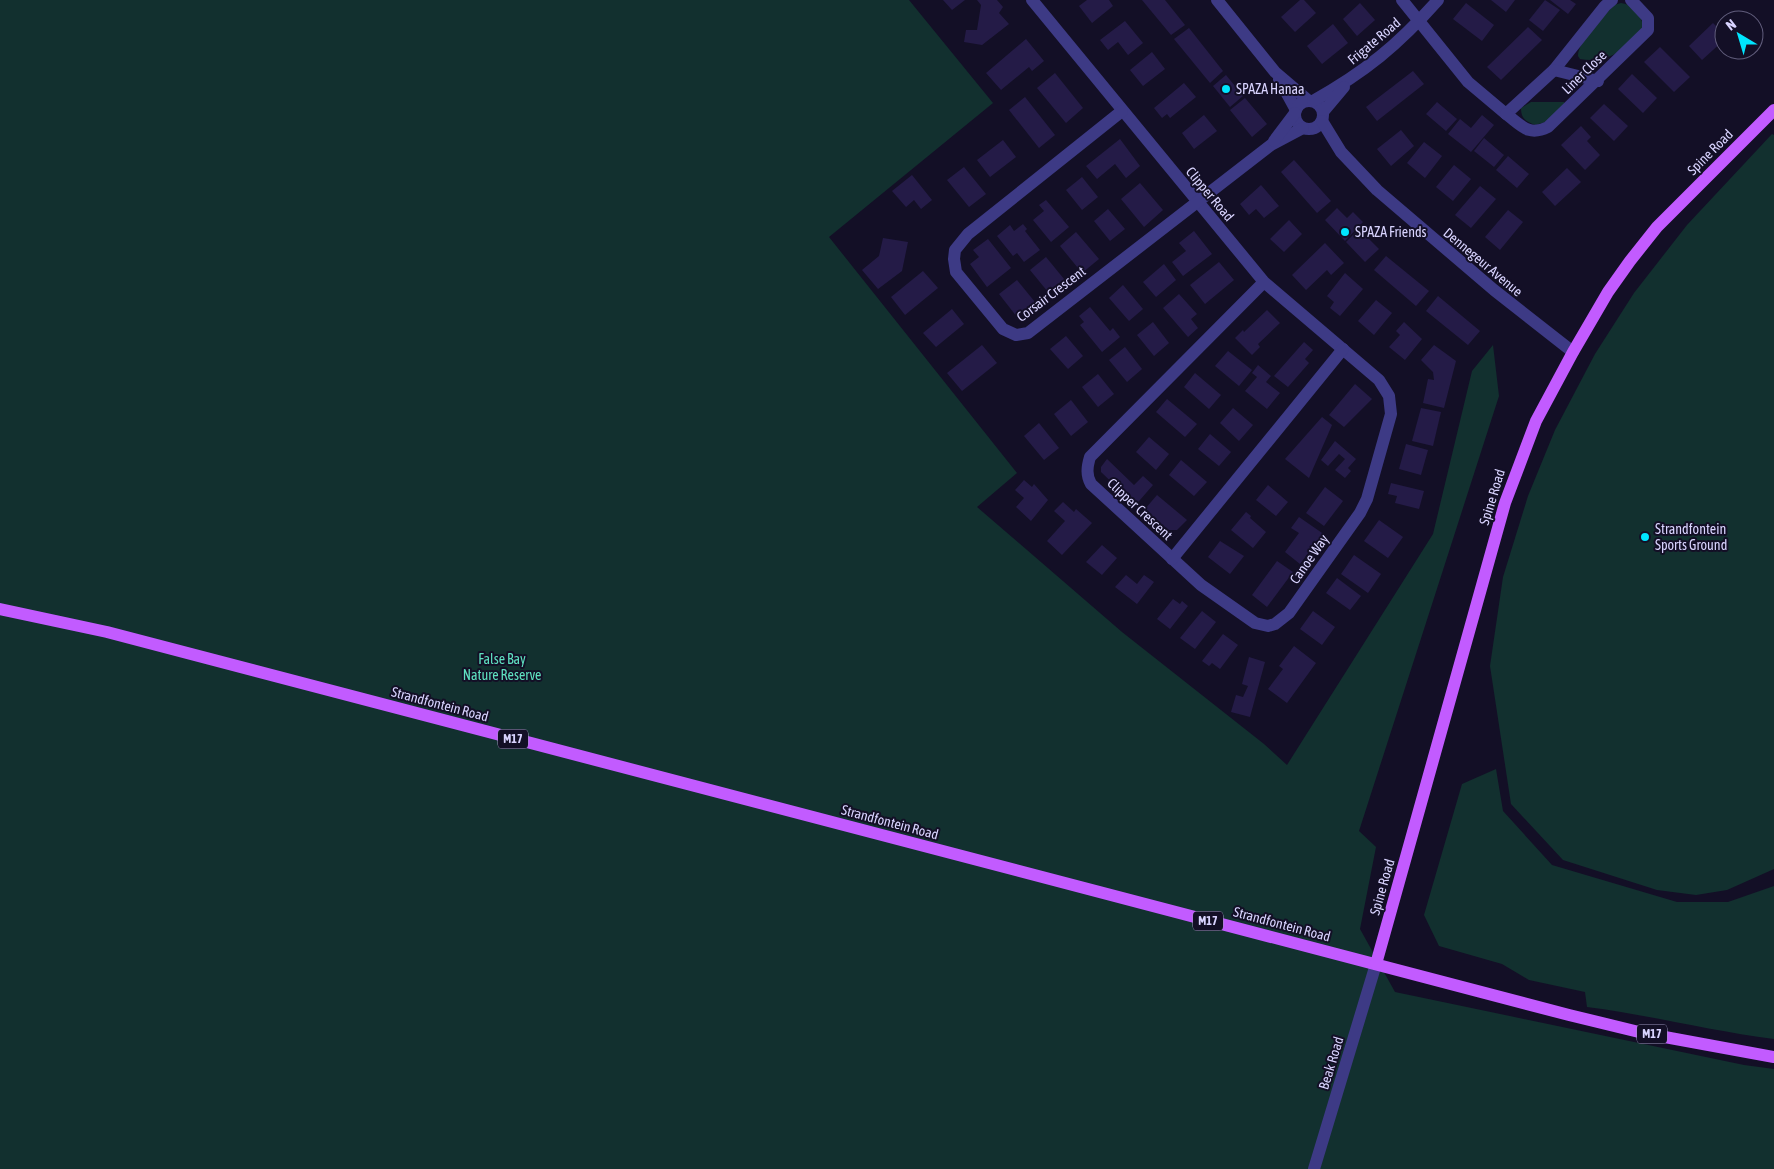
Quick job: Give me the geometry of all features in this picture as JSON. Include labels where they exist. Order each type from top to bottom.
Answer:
[{"type":"main road","name":"Spine Road","points":[[1376,964],[1505,503],[1525,447],[1555,382],[1608,292],[1657,227],[1773,113]]},
{"type":"main road","name":"Strandfontein Road","points":[[0,609],[107,632],[1634,1030],[1774,1057]]},
{"type":"street","name":"Clipper Road","points":[[1032,0],[1196,202],[1264,282],[1385,387]]},
{"type":"street","points":[[1217,0],[1275,72],[1295,112],[1298,123],[1315,122],[1320,105],[1311,101],[1275,72]]},
{"type":"street","name":"Liner Close","points":[[1402,0],[1468,82],[1528,131],[1535,132],[1548,127],[1598,81],[1648,30],[1648,18],[1631,0]]},
{"type":"street","name":"Frigate Road","points":[[1311,101],[1349,81],[1400,40],[1438,0]]},
{"type":"street","name":"Liner Close","points":[[1506,114],[1554,70],[1605,6],[1612,0]]},
{"type":"street","points":[[1554,70],[1598,81]]},
{"type":"street","name":"Frigate Road","points":[[1196,202],[1271,145],[1315,122],[1349,81]]},
{"type":"street","points":[[1295,112],[1303,102],[1311,101]]},
{"type":"street","name":"Corsair Crescent","points":[[1122,111],[960,242],[954,259],[956,272],[998,324],[1013,334],[1028,333],[1196,202]]},
{"type":"street","name":"Frigate Road","points":[[1271,145],[1295,112]]},
{"type":"street","name":"Dennegeur Avenue","points":[[1315,122],[1377,190],[1409,219],[1494,290],[1573,352]]},
{"type":"street","name":"Clipper Crescent","points":[[1264,282],[1090,457],[1087,467],[1091,484],[1172,559],[1343,349]]},
{"type":"street","name":"Canoe Way","points":[[1172,559],[1201,585],[1255,623],[1268,626],[1282,620],[1360,513],[1367,499],[1390,414],[1389,396],[1385,387]]},
{"type":"street","name":"Beak Road","points":[[1314,1169],[1376,964]]},
{"type":"green space","name":"False Bay Nature Reserve","points":[[0,0],[909,0],[993,103],[829,237],[1017,473],[977,507],[1122,632],[1264,744],[1287,765],[1433,534],[1472,371],[1493,345],[1499,396],[1359,831],[1376,847],[1360,929],[1395,992],[1744,1065],[1774,1069],[1774,1169],[0,1169]]},
{"type":"green space","points":[[1621,3],[1636,11],[1641,18],[1643,26],[1631,42],[1617,53],[1600,59],[1580,59],[1578,56],[1579,50],[1587,36],[1614,5]]},
{"type":"green space","points":[[1531,102],[1564,102],[1565,104],[1549,121],[1535,125],[1525,119],[1521,112],[1521,108]]},
{"type":"green space","name":"Strandfontein Sports Ground","points":[[1772,134],[1774,135],[1774,869],[1727,890],[1696,895],[1657,890],[1563,860],[1511,804],[1490,666],[1503,577],[1528,496],[1555,430],[1595,354],[1634,293],[1687,225]]},
{"type":"green space","points":[[1496,769],[1503,811],[1552,865],[1677,902],[1728,902],[1774,886],[1774,1039],[1587,1007],[1585,992],[1529,980],[1502,964],[1439,946],[1424,915],[1462,784]]},
{"type":"building","points":[[943,0],[965,0],[952,10]]},
{"type":"building","points":[[977,0],[997,0],[1003,7],[999,13],[1009,24],[982,45],[964,42],[966,30],[977,30],[981,5]]},
{"type":"building","points":[[1087,0],[1109,0],[1113,6],[1092,23],[1079,6]]},
{"type":"building","points":[[1142,0],[1165,0],[1185,25],[1171,35]]},
{"type":"building","points":[[1300,0],[1304,0],[1316,13],[1295,32],[1281,17]]},
{"type":"building","points":[[1491,0],[1515,0],[1506,12]]},
{"type":"building","points":[[1545,0],[1560,10],[1543,31],[1529,20]]},
{"type":"building","points":[[1550,0],[1570,0],[1576,4],[1568,14]]},
{"type":"building","points":[[1360,3],[1375,20],[1357,36],[1343,19]]},
{"type":"building","points":[[1466,3],[1494,25],[1482,41],[1453,19]]},
{"type":"building","points":[[1125,21],[1143,43],[1128,55],[1118,42],[1108,50],[1100,40]]},
{"type":"building","points":[[1333,24],[1348,43],[1322,64],[1307,46]]},
{"type":"building","points":[[1714,24],[1714,49],[1702,60],[1689,46]]},
{"type":"building","points":[[1528,27],[1542,40],[1501,80],[1487,67]]},
{"type":"building","points":[[1189,28],[1223,71],[1210,83],[1174,39]]},
{"type":"building","points":[[1026,39],[1044,61],[1032,71],[1029,67],[1001,90],[986,73]]},
{"type":"building","points":[[1660,47],[1690,77],[1674,92],[1644,62]]},
{"type":"building","points":[[1152,52],[1165,69],[1143,86],[1130,70]]},
{"type":"building","points":[[1413,71],[1424,84],[1377,121],[1366,107]]},
{"type":"building","points":[[1055,73],[1083,108],[1066,123],[1037,88]]},
{"type":"building","points":[[1632,74],[1657,98],[1643,113],[1618,89]]},
{"type":"building","name":"SPAZA Hanaa","points":[[1226,75],[1243,96],[1230,107],[1213,86]]},
{"type":"building","points":[[1184,83],[1196,97],[1170,118],[1167,114],[1162,118],[1154,108]]},
{"type":"building","points":[[1025,97],[1055,135],[1039,148],[1009,110]]},
{"type":"building","points":[[1245,98],[1267,124],[1252,137],[1230,110]]},
{"type":"building","points":[[1437,102],[1457,119],[1446,131],[1426,114]]},
{"type":"building","points":[[1604,104],[1628,126],[1614,141],[1590,118]]},
{"type":"building","points":[[1204,115],[1217,131],[1194,149],[1182,133]]},
{"type":"building","points":[[1482,115],[1494,125],[1471,152],[1448,134],[1460,119],[1471,128]]},
{"type":"building","points":[[1581,126],[1591,137],[1587,141],[1600,155],[1585,170],[1561,145]]},
{"type":"building","points":[[1401,130],[1414,146],[1391,166],[1377,149]]},
{"type":"building","points":[[1484,138],[1504,155],[1494,167],[1474,151]]},
{"type":"building","points":[[1120,139],[1140,166],[1126,178],[1115,164],[1097,179],[1086,166]]},
{"type":"building","points":[[1003,140],[1016,157],[990,177],[977,160]]},
{"type":"building","points":[[1424,142],[1442,156],[1425,178],[1407,163]]},
{"type":"building","points":[[1508,156],[1529,174],[1517,188],[1496,170]]},
{"type":"building","points":[[1294,160],[1331,201],[1317,213],[1281,172]]},
{"type":"building","points":[[1454,165],[1471,179],[1453,201],[1436,187]]},
{"type":"building","points":[[964,167],[986,194],[969,207],[947,180]]},
{"type":"building","points":[[1567,168],[1581,182],[1555,206],[1542,192]]},
{"type":"building","points":[[912,175],[932,200],[921,209],[914,200],[906,207],[892,191]]},
{"type":"building","points":[[1082,177],[1098,197],[1082,210],[1066,190]]},
{"type":"building","points":[[1140,183],[1163,210],[1144,227],[1121,199]]},
{"type":"building","points":[[1261,185],[1279,206],[1264,218],[1256,209],[1249,215],[1240,204]]},
{"type":"building","points":[[1480,186],[1496,199],[1471,228],[1455,215]]},
{"type":"building","points":[[1046,200],[1069,227],[1051,242],[1033,220],[1044,211],[1039,205]]},
{"type":"building","name":"SPAZA Friends","points":[[1337,208],[1347,218],[1353,212],[1363,222],[1345,241],[1325,220]]},
{"type":"building","points":[[1108,209],[1125,229],[1110,241],[1094,221]]},
{"type":"building","points":[[1508,210],[1523,222],[1500,250],[1485,237]]},
{"type":"building","points":[[1289,220],[1302,234],[1284,252],[1270,239]]},
{"type":"building","points":[[1023,224],[1027,229],[1025,231],[1040,250],[1024,262],[1017,253],[1013,256],[997,236],[1010,225],[1014,231]]},
{"type":"building","points":[[1359,229],[1379,249],[1365,262],[1346,242]]},
{"type":"building","points":[[1194,231],[1212,254],[1183,276],[1172,262],[1186,251],[1179,243]]},
{"type":"building","points":[[1076,232],[1099,259],[1082,273],[1060,246]]},
{"type":"building","points":[[883,238],[908,242],[902,271],[878,289],[862,270],[879,256]]},
{"type":"building","points":[[988,239],[1011,268],[987,287],[970,264],[979,257],[973,250]]},
{"type":"building","points":[[1325,243],[1344,263],[1331,275],[1327,270],[1306,290],[1292,275]]},
{"type":"building","points":[[1386,256],[1429,291],[1416,306],[1374,270]]},
{"type":"building","points":[[1046,257],[1064,279],[1048,292],[1030,270]]},
{"type":"building","points":[[1219,262],[1234,280],[1205,304],[1190,285]]},
{"type":"building","points":[[1164,264],[1176,280],[1156,297],[1143,282]]},
{"type":"building","points":[[923,271],[938,288],[905,315],[891,297]]},
{"type":"building","points":[[1345,273],[1363,289],[1340,316],[1330,308],[1334,302],[1327,296]]},
{"type":"building","points":[[1017,280],[1035,302],[1017,317],[999,294]]},
{"type":"building","points":[[1123,285],[1143,309],[1129,321],[1109,298]]},
{"type":"building","points":[[1179,294],[1197,314],[1191,319],[1198,328],[1188,337],[1163,308]]},
{"type":"building","points":[[1438,296],[1480,331],[1468,345],[1426,311]]},
{"type":"building","points":[[1376,300],[1392,313],[1374,335],[1358,321]]},
{"type":"building","points":[[1090,307],[1110,331],[1113,328],[1120,337],[1102,352],[1080,325],[1084,322],[1079,316]]},
{"type":"building","points":[[952,309],[964,324],[936,347],[923,333]]},
{"type":"building","points":[[1267,310],[1280,323],[1258,344],[1260,347],[1252,355],[1235,338]]},
{"type":"building","points":[[1153,322],[1169,343],[1154,356],[1137,335]]},
{"type":"building","points":[[1404,322],[1422,339],[1405,360],[1389,347],[1400,335],[1396,331]]},
{"type":"building","points":[[1066,336],[1083,356],[1068,369],[1050,349]]},
{"type":"building","points":[[1304,342],[1313,350],[1305,359],[1309,363],[1288,387],[1274,376]]},
{"type":"building","points":[[982,345],[997,363],[962,391],[947,373]]},
{"type":"building","points":[[1434,345],[1456,361],[1444,408],[1423,403],[1428,379],[1434,380],[1433,372],[1421,360]]},
{"type":"building","points":[[1125,347],[1142,369],[1127,382],[1109,360]]},
{"type":"building","points":[[1228,351],[1252,370],[1239,386],[1215,366]]},
{"type":"building","points":[[1258,365],[1271,376],[1266,382],[1280,393],[1267,409],[1245,391],[1257,377],[1252,373]]},
{"type":"building","points":[[1195,373],[1221,395],[1209,409],[1184,387]]},
{"type":"building","points":[[1098,374],[1114,394],[1098,407],[1082,387]]},
{"type":"building","points":[[1355,384],[1372,399],[1344,427],[1329,415]]},
{"type":"building","points":[[1167,399],[1197,424],[1185,437],[1156,412]]},
{"type":"building","points":[[1071,400],[1088,422],[1071,436],[1054,414]]},
{"type":"building","points":[[1233,408],[1253,425],[1239,441],[1220,423]]},
{"type":"building","points":[[1421,408],[1441,412],[1433,446],[1412,441]]},
{"type":"building","points":[[1322,417],[1332,425],[1309,478],[1285,459]]},
{"type":"building","points":[[1039,423],[1059,448],[1044,460],[1024,436]]},
{"type":"building","points":[[1210,434],[1231,452],[1219,466],[1198,449]]},
{"type":"building","points":[[1149,437],[1169,454],[1156,470],[1136,452]]},
{"type":"building","points":[[1335,441],[1356,459],[1348,468],[1351,471],[1345,478],[1335,470],[1345,459],[1339,454],[1328,466],[1321,460]]},
{"type":"building","points":[[1406,444],[1428,450],[1421,475],[1399,469]]},
{"type":"building","points":[[1107,459],[1134,485],[1143,476],[1153,485],[1133,508],[1120,495],[1122,492],[1101,472],[1101,467]]},
{"type":"building","points":[[1181,460],[1207,482],[1194,496],[1169,475]]},
{"type":"building","points":[[1024,480],[1032,487],[1034,484],[1048,500],[1031,521],[1016,507],[1024,498],[1015,490]]},
{"type":"building","points":[[1391,483],[1424,491],[1419,509],[1395,503],[1397,496],[1388,494]]},
{"type":"building","points":[[1268,485],[1288,502],[1276,516],[1256,500]]},
{"type":"building","points":[[1325,487],[1343,501],[1324,526],[1306,513]]},
{"type":"building","points":[[1157,495],[1187,520],[1177,530],[1168,530],[1145,509]]},
{"type":"building","points":[[1063,502],[1074,512],[1076,509],[1092,523],[1062,555],[1047,541],[1065,521],[1054,511]]},
{"type":"building","points":[[1246,512],[1266,532],[1253,548],[1231,530]]},
{"type":"building","points":[[1299,517],[1325,535],[1317,546],[1315,544],[1300,564],[1285,552],[1299,533],[1291,528]]},
{"type":"building","points":[[1379,520],[1403,537],[1388,558],[1364,541]]},
{"type":"building","points":[[1220,541],[1244,556],[1230,574],[1208,557]]},
{"type":"building","points":[[1102,545],[1117,558],[1102,575],[1086,562]]},
{"type":"building","points":[[1354,555],[1381,574],[1368,593],[1341,574]]},
{"type":"building","points":[[1277,561],[1293,572],[1267,607],[1252,595]]},
{"type":"building","points":[[1126,575],[1137,584],[1144,575],[1154,582],[1137,604],[1115,587]]},
{"type":"building","points":[[1337,578],[1361,596],[1350,610],[1326,593]]},
{"type":"building","points":[[1173,599],[1180,604],[1182,601],[1188,606],[1170,629],[1157,619]]},
{"type":"building","points":[[1202,611],[1216,622],[1195,649],[1180,638]]},
{"type":"building","points":[[1313,611],[1335,627],[1322,645],[1300,629]]},
{"type":"building","points":[[1223,634],[1238,645],[1220,669],[1212,663],[1209,666],[1202,661]]},
{"type":"building","points":[[1294,646],[1316,663],[1287,703],[1268,689],[1283,669],[1279,666]]},
{"type":"building","points":[[1249,657],[1265,662],[1250,717],[1231,712],[1236,695],[1243,697],[1248,686],[1242,684]]},
{"type":"place","name":"SPAZA Hanaa","points":[[1226,89]]},
{"type":"place","name":"SPAZA Friends","points":[[1345,232]]},
{"type":"place","name":"Strandfontein Sports Ground","points":[[1645,537]]}]
